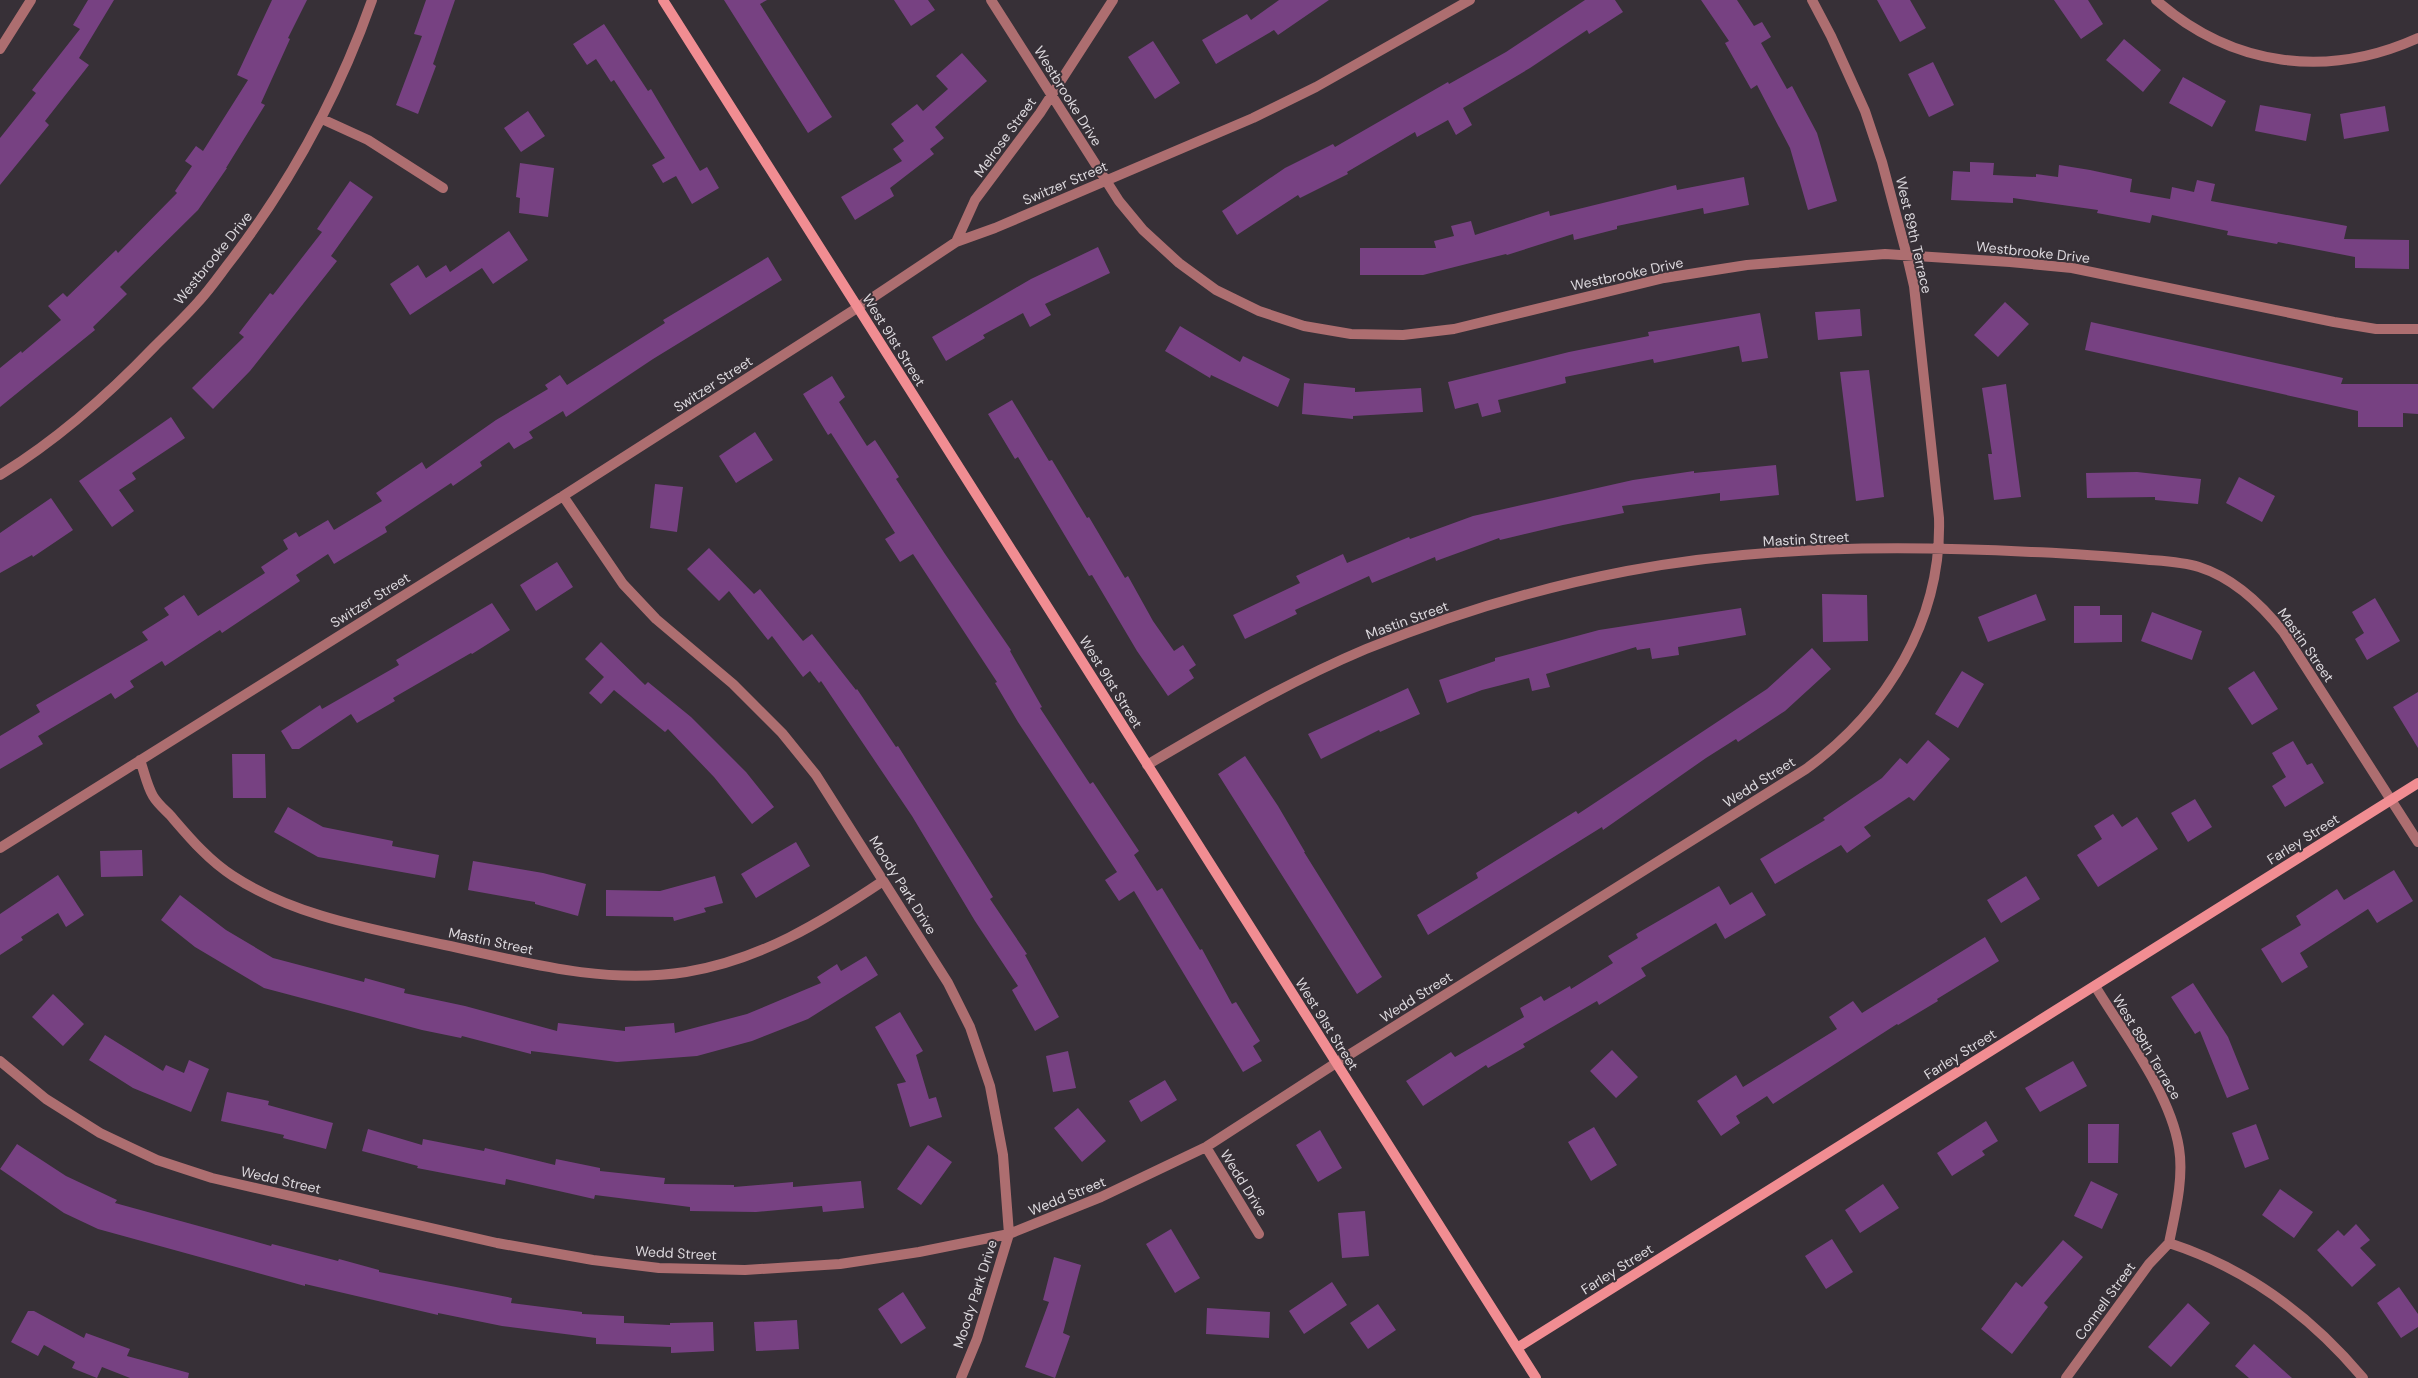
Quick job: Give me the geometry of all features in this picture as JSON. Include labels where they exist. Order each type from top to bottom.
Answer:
[{"type":"street","points":[[0,49],[31,0]]},
{"type":"street","name":"Westbrooke Drive","points":[[0,475],[52,439],[97,403],[200,300],[258,225],[283,188],[322,119],[372,0]]},
{"type":"street","name":"West 91st Street","points":[[662,0],[1536,1378]]},
{"type":"street","name":"Westbrooke Drive","points":[[991,0],[1119,201],[1143,230],[1179,263],[1216,290],[1268,314],[1304,326],[1351,334],[1403,335],[1454,329],[1664,278],[1747,265],[1885,254],[2000,261],[2072,268],[2334,322],[2376,329],[2418,329]]},
{"type":"street","name":"Melrose Street","points":[[956,242],[975,200],[1040,113],[1113,0]]},
{"type":"street","name":"Switzer Street","points":[[0,848],[563,496],[857,308],[956,242],[995,228],[1254,118],[1316,87],[1470,0]]},
{"type":"street","name":"West 89th Terrace","points":[[1812,0],[1831,36],[1865,111],[1882,162],[1907,256],[1915,296],[1939,518],[1940,550]]},
{"type":"street","points":[[2156,0],[2187,25],[2225,45],[2285,61],[2328,63],[2349,60],[2395,48],[2418,38]]},
{"type":"street","points":[[322,119],[368,140],[443,188]]},
{"type":"street","name":"Moody Park Drive","points":[[563,496],[623,584],[656,619],[732,684],[782,733],[816,776],[948,983],[970,1027],[990,1086],[1002,1155],[1008,1234],[977,1339],[961,1378]]},
{"type":"street","name":"Mastin Street","points":[[1147,765],[1288,685],[1366,649],[1443,621],[1541,590],[1628,571],[1730,557],[1805,552],[1940,550],[2082,554],[2181,563],[2202,568],[2243,590],[2270,616],[2284,633],[2418,842]]},
{"type":"street","name":"Wedd Street","points":[[0,1062],[46,1099],[100,1132],[157,1160],[212,1178],[497,1243],[593,1260],[659,1268],[745,1270],[840,1264],[1008,1234],[1101,1198],[1206,1147],[1826,754],[1862,721],[1888,688],[1911,648],[1926,610],[1940,550]]},
{"type":"street","name":"Mastin Street","points":[[140,760],[153,796],[197,846],[234,876],[273,898],[316,914],[366,927],[594,975],[636,977],[677,973],[728,962],[778,944],[809,928],[883,881]]},
{"type":"street","name":"Farley Street","points":[[1517,1348],[2418,783]]},
{"type":"street","name":"West 89th Terrace","points":[[2095,986],[2159,1090],[2172,1117],[2179,1149],[2180,1169],[2176,1208],[2169,1243]]},
{"type":"street","name":"Wedd Drive","points":[[1206,1147],[1259,1234]]},
{"type":"street","points":[[2169,1243],[2199,1252],[2241,1273],[2291,1307],[2336,1348],[2363,1378]]},
{"type":"street","name":"Connell Street","points":[[2066,1378],[2149,1264],[2169,1243]]},
{"type":"building","points":[[88,0],[114,0],[79,58],[89,65],[45,121],[49,125],[0,185],[0,138],[36,93],[32,90],[80,29],[73,25]]},
{"type":"building","points":[[272,0],[307,0],[288,38],[290,39],[261,103],[265,105],[227,168],[198,210],[120,287],[127,294],[93,327],[95,330],[0,407],[0,368],[21,351],[22,353],[61,320],[48,306],[63,293],[67,297],[116,250],[118,253],[177,193],[175,191],[192,166],[185,161],[196,146],[203,151],[248,80],[237,75]]},
{"type":"building","points":[[426,0],[455,0],[433,64],[436,66],[418,114],[396,105],[422,36],[414,34]]},
{"type":"building","points":[[724,0],[767,0],[760,4],[832,117],[808,133]]},
{"type":"building","points":[[894,0],[928,0],[935,10],[911,26]]},
{"type":"building","points":[[1279,0],[1329,0],[1278,35],[1274,30],[1216,64],[1202,40],[1247,14],[1251,20]]},
{"type":"building","points":[[1585,0],[1615,0],[1623,12],[1589,34],[1587,30],[1530,68],[1463,108],[1472,125],[1456,135],[1448,120],[1417,137],[1415,132],[1347,172],[1348,174],[1300,198],[1298,195],[1237,235],[1222,211],[1285,168],[1333,144],[1335,147],[1448,82],[1449,84],[1506,52]]},
{"type":"building","points":[[1701,0],[1737,0],[1754,26],[1762,22],[1771,37],[1761,43],[1787,89],[1792,86],[1817,133],[1837,201],[1808,210],[1790,148],[1757,85],[1751,89],[1725,43],[1729,41]]},
{"type":"building","points":[[1877,0],[1910,0],[1926,28],[1900,42]]},
{"type":"building","points":[[2054,0],[2088,0],[2103,24],[2081,39]]},
{"type":"building","points":[[604,24],[648,91],[651,89],[700,171],[707,167],[719,188],[692,204],[676,176],[663,183],[652,165],[665,158],[614,80],[611,82],[596,59],[587,65],[573,44]]},
{"type":"building","points":[[2124,39],[2161,70],[2143,92],[2106,60]]},
{"type":"building","points":[[1153,41],[1180,83],[1155,99],[1128,57]]},
{"type":"building","points":[[962,53],[987,81],[935,127],[944,138],[930,149],[934,154],[890,188],[894,196],[855,220],[841,197],[902,161],[893,149],[904,141],[891,124],[917,104],[923,111],[948,89],[936,76]]},
{"type":"building","points":[[1933,62],[1954,105],[1929,117],[1908,74]]},
{"type":"building","points":[[2183,77],[2226,101],[2212,127],[2169,103]]},
{"type":"building","points":[[2260,105],[2311,114],[2306,141],[2255,131]]},
{"type":"building","points":[[2385,106],[2389,131],[2344,139],[2340,114]]},
{"type":"building","points":[[528,111],[545,136],[521,152],[504,128]]},
{"type":"building","points":[[1970,162],[1994,163],[1993,175],[2036,177],[2036,174],[2058,177],[2059,165],[2090,170],[2132,179],[2130,192],[2170,199],[2172,187],[2194,192],[2197,180],[2215,184],[2211,201],[2347,226],[2344,239],[2409,240],[2409,269],[2355,268],[2355,257],[2278,242],[2277,244],[2227,235],[2228,231],[2152,215],[2150,223],[2097,213],[2098,210],[2013,198],[2013,203],[1951,200],[1953,171],[1970,172]]},
{"type":"building","points":[[520,163],[554,168],[548,217],[519,213],[520,198],[516,197]]},
{"type":"building","points":[[1744,177],[1749,205],[1704,214],[1703,208],[1617,226],[1617,229],[1574,240],[1573,234],[1507,255],[1423,275],[1360,275],[1360,248],[1436,248],[1434,241],[1454,236],[1451,226],[1471,221],[1475,235],[1549,211],[1550,216],[1676,185],[1677,190]]},
{"type":"building","points":[[350,181],[373,197],[331,256],[337,261],[250,371],[213,409],[192,388],[244,337],[239,333],[270,293],[273,295],[322,232],[317,229]]},
{"type":"building","points":[[509,231],[528,260],[493,284],[482,268],[410,315],[390,284],[418,265],[426,278],[446,265],[450,272]]},
{"type":"building","points":[[1098,247],[1110,273],[1045,304],[1051,315],[1030,327],[1023,313],[983,335],[985,338],[946,361],[932,337],[1031,279]]},
{"type":"building","points":[[768,257],[782,280],[653,359],[566,417],[563,411],[529,432],[533,438],[514,449],[509,442],[480,462],[482,466],[453,486],[451,483],[385,527],[387,532],[334,564],[328,554],[296,575],[300,581],[222,633],[220,630],[165,666],[162,661],[130,681],[134,687],[115,699],[111,693],[38,736],[43,744],[0,769],[0,736],[40,712],[36,705],[148,640],[142,632],[169,615],[164,608],[184,595],[198,616],[265,573],[261,567],[288,549],[283,540],[296,532],[299,537],[328,520],[334,530],[382,501],[376,493],[422,462],[426,469],[496,420],[548,389],[545,385],[560,375],[567,385],[665,323],[663,320]]},
{"type":"building","points":[[2005,302],[2029,324],[1998,357],[1974,335]]},
{"type":"building","points":[[1860,309],[1862,336],[1818,340],[1815,312]]},
{"type":"building","points":[[1760,313],[1768,358],[1742,362],[1739,346],[1654,363],[1653,359],[1565,377],[1566,383],[1498,400],[1501,412],[1482,417],[1478,403],[1455,409],[1448,382],[1569,352],[1649,336],[1648,332]]},
{"type":"building","points":[[2091,322],[2343,378],[2341,384],[2418,384],[2418,414],[2403,413],[2403,427],[2358,427],[2358,411],[2085,350]]},
{"type":"building","points":[[1180,326],[1240,362],[1243,356],[1290,379],[1278,407],[1211,375],[1210,378],[1165,351]]},
{"type":"building","points":[[1869,370],[1884,497],[1856,501],[1840,372]]},
{"type":"building","points":[[832,376],[845,397],[839,402],[867,446],[875,440],[899,477],[896,479],[1011,650],[1042,707],[1040,708],[1090,784],[1093,782],[1139,851],[1134,855],[1157,891],[1162,888],[1200,950],[1202,949],[1232,1004],[1236,1002],[1260,1041],[1253,1046],[1262,1061],[1243,1072],[1134,891],[1119,901],[1105,880],[1117,872],[1018,722],[995,683],[997,682],[913,554],[900,562],[885,539],[895,533],[831,433],[828,435],[803,394]]},
{"type":"building","points":[[1304,383],[1355,388],[1355,392],[1421,388],[1423,412],[1353,416],[1353,419],[1302,414]]},
{"type":"building","points":[[2006,384],[2021,497],[1994,500],[1988,454],[1992,454],[1982,388]]},
{"type":"building","points":[[1012,400],[1049,461],[1052,460],[1087,518],[1089,517],[1125,578],[1128,576],[1153,621],[1174,651],[1183,645],[1196,665],[1189,670],[1194,678],[1168,696],[1137,651],[1092,575],[1089,576],[1018,457],[1015,459],[988,414]]},
{"type":"building","points":[[171,417],[185,438],[132,473],[136,479],[119,490],[134,511],[112,527],[79,481]]},
{"type":"building","points":[[755,432],[773,460],[736,483],[719,456]]},
{"type":"building","points":[[1776,465],[1779,495],[1720,501],[1720,493],[1622,506],[1624,513],[1500,540],[1499,538],[1436,561],[1435,557],[1372,583],[1369,576],[1295,610],[1297,614],[1245,639],[1233,615],[1300,583],[1296,576],[1343,554],[1347,563],[1409,537],[1410,539],[1473,516],[1633,480],[1694,471],[1694,473]]},
{"type":"building","points":[[2137,472],[2201,479],[2198,504],[2155,500],[2155,497],[2087,498],[2086,473]]},
{"type":"building","points":[[2239,477],[2275,496],[2262,522],[2226,503]]},
{"type":"building","points":[[655,484],[683,487],[677,532],[650,528]]},
{"type":"building","points":[[51,498],[73,530],[33,557],[32,555],[0,573],[0,533]]},
{"type":"building","points":[[709,548],[754,594],[760,589],[803,641],[812,634],[857,689],[896,747],[898,746],[993,897],[990,899],[1027,954],[1025,955],[1059,1017],[1035,1031],[1012,990],[1018,986],[975,921],[912,816],[821,681],[819,683],[810,671],[803,677],[772,636],[768,640],[729,591],[719,601],[687,569]]},
{"type":"building","points":[[557,562],[573,587],[536,611],[520,585]]},
{"type":"building","points":[[1822,594],[1867,595],[1868,641],[1823,642]]},
{"type":"building","points":[[2036,594],[2046,620],[1988,642],[1978,617]]},
{"type":"building","points":[[2375,598],[2400,641],[2367,660],[2355,639],[2364,633],[2352,612]]},
{"type":"building","points":[[492,603],[510,630],[472,654],[393,698],[395,701],[357,723],[351,714],[299,749],[292,749],[281,731],[320,705],[322,709],[399,665],[396,660]]},
{"type":"building","points":[[2074,606],[2100,606],[2100,615],[2122,615],[2122,642],[2074,643]]},
{"type":"building","points":[[1741,608],[1746,635],[1678,647],[1679,655],[1652,659],[1650,648],[1637,650],[1636,647],[1546,674],[1550,687],[1532,691],[1529,678],[1482,690],[1447,703],[1439,680],[1495,661],[1495,658],[1599,630]]},
{"type":"building","points":[[2152,612],[2202,631],[2192,660],[2141,641]]},
{"type":"building","points":[[601,642],[645,685],[648,682],[691,717],[746,772],[774,807],[752,824],[714,777],[668,729],[665,732],[614,690],[601,704],[589,693],[604,677],[585,659]]},
{"type":"building","points":[[1812,648],[1831,669],[1785,711],[1738,742],[1736,739],[1706,758],[1603,830],[1602,827],[1428,935],[1417,915],[1478,878],[1476,873],[1576,811],[1578,814],[1767,689]]},
{"type":"building","points":[[1962,671],[1984,684],[1958,728],[1935,714]]},
{"type":"building","points":[[2254,671],[2278,709],[2252,725],[2228,688]]},
{"type":"building","points":[[1408,688],[1420,714],[1380,732],[1379,730],[1321,759],[1308,734]]},
{"type":"building","points":[[2418,692],[2418,748],[2393,707]]},
{"type":"building","points":[[1928,740],[1950,759],[1914,801],[1909,797],[1864,827],[1871,836],[1847,853],[1841,845],[1775,884],[1760,859],[1825,820],[1823,818],[1882,778],[1900,758],[1907,764]]},
{"type":"building","points":[[2293,741],[2307,765],[2312,763],[2324,783],[2285,807],[2272,786],[2286,777],[2272,753]]},
{"type":"building","points":[[232,754],[265,754],[266,798],[233,798]]},
{"type":"building","points":[[1245,756],[1278,806],[1304,852],[1382,977],[1357,994],[1218,774]]},
{"type":"building","points":[[2195,799],[2212,827],[2188,842],[2171,813]]},
{"type":"building","points":[[288,807],[323,827],[393,841],[392,846],[439,855],[435,878],[318,857],[274,832]]},
{"type":"building","points":[[2113,814],[2122,827],[2137,817],[2158,849],[2098,887],[2077,855],[2102,839],[2094,826]]},
{"type":"building","points":[[796,842],[810,866],[756,898],[741,874]]},
{"type":"building","points":[[142,850],[143,876],[101,877],[100,851]]},
{"type":"building","points":[[473,861],[543,873],[586,884],[578,916],[535,904],[535,902],[468,890]]},
{"type":"building","points":[[2394,870],[2413,901],[2377,923],[2368,909],[2300,953],[2308,967],[2282,983],[2261,949],[2301,925],[2296,916],[2337,889],[2344,900]]},
{"type":"building","points":[[58,875],[84,915],[66,927],[58,913],[21,937],[23,940],[0,955],[0,914]]},
{"type":"building","points":[[715,876],[723,903],[704,908],[706,912],[674,921],[673,917],[606,916],[606,890],[660,891]]},
{"type":"building","points":[[2026,876],[2040,899],[2001,923],[1987,900]]},
{"type":"building","points":[[1719,886],[1730,905],[1752,892],[1766,915],[1725,939],[1716,923],[1641,968],[1646,976],[1599,1005],[1597,1001],[1523,1044],[1525,1047],[1488,1068],[1486,1065],[1423,1106],[1406,1081],[1451,1052],[1455,1057],[1524,1017],[1520,1008],[1541,996],[1544,1001],[1570,986],[1571,989],[1613,963],[1608,956],[1638,938],[1636,934]]},
{"type":"building","points":[[180,895],[226,930],[273,958],[364,982],[365,978],[405,989],[404,993],[465,1006],[557,1031],[558,1023],[625,1031],[625,1027],[674,1023],[675,1033],[747,1014],[821,983],[817,977],[837,964],[841,971],[866,956],[878,975],[808,1019],[752,1041],[697,1056],[617,1062],[531,1051],[531,1054],[462,1036],[461,1038],[422,1030],[264,988],[195,947],[161,920]]},
{"type":"building","points":[[1985,937],[1999,961],[1773,1104],[1767,1096],[1736,1116],[1740,1123],[1721,1136],[1697,1101],[1736,1075],[1743,1087],[1837,1029],[1829,1017],[1853,1001],[1862,1013]]},
{"type":"building","points":[[2193,983],[2228,1037],[2249,1089],[2227,1098],[2200,1031],[2195,1034],[2171,997]]},
{"type":"building","points":[[53,994],[84,1024],[63,1046],[32,1017]]},
{"type":"building","points":[[900,1012],[923,1051],[916,1055],[929,1099],[936,1097],[942,1117],[910,1127],[897,1084],[906,1082],[875,1027]]},
{"type":"building","points":[[105,1035],[163,1071],[166,1065],[184,1073],[189,1060],[209,1069],[191,1112],[133,1088],[89,1060]]},
{"type":"building","points":[[1612,1050],[1638,1077],[1616,1098],[1590,1071]]},
{"type":"building","points":[[1068,1051],[1076,1088],[1053,1092],[1046,1056]]},
{"type":"building","points":[[2073,1061],[2087,1086],[2040,1112],[2025,1088]]},
{"type":"building","points":[[1165,1080],[1177,1100],[1141,1122],[1129,1101]]},
{"type":"building","points":[[227,1092],[269,1101],[268,1105],[333,1123],[326,1149],[283,1138],[284,1135],[221,1121]]},
{"type":"building","points":[[1078,1108],[1106,1141],[1082,1162],[1054,1128]]},
{"type":"building","points":[[1986,1121],[1998,1141],[1982,1151],[1985,1155],[1952,1176],[1937,1153]]},
{"type":"building","points":[[2088,1124],[2119,1124],[2118,1163],[2088,1163]]},
{"type":"building","points":[[2256,1124],[2269,1159],[2245,1168],[2232,1133]]},
{"type":"building","points":[[1594,1127],[1617,1165],[1591,1181],[1568,1142]]},
{"type":"building","points":[[368,1129],[422,1145],[423,1139],[484,1151],[485,1148],[555,1165],[556,1159],[600,1168],[600,1171],[665,1178],[664,1184],[734,1185],[734,1187],[793,1182],[793,1187],[861,1181],[864,1208],[823,1212],[822,1206],[756,1212],[690,1211],[690,1207],[595,1195],[594,1199],[506,1179],[505,1185],[417,1168],[418,1166],[362,1151]]},
{"type":"building","points":[[1320,1130],[1342,1168],[1318,1182],[1296,1145]]},
{"type":"building","points":[[17,1144],[66,1176],[117,1200],[115,1203],[271,1246],[272,1244],[338,1261],[339,1259],[379,1270],[379,1272],[512,1298],[511,1303],[582,1312],[582,1314],[624,1316],[624,1323],[670,1325],[670,1323],[713,1322],[714,1351],[671,1353],[671,1347],[596,1344],[596,1338],[502,1326],[438,1313],[438,1315],[305,1284],[305,1286],[98,1229],[64,1213],[0,1169]]},
{"type":"building","points":[[928,1145],[952,1162],[921,1205],[897,1189]]},
{"type":"building","points":[[2091,1181],[2118,1194],[2102,1229],[2074,1216]]},
{"type":"building","points":[[1883,1184],[1899,1208],[1860,1233],[1845,1210]]},
{"type":"building","points":[[2280,1189],[2313,1212],[2294,1238],[2262,1215]]},
{"type":"building","points":[[1365,1211],[1369,1256],[1342,1258],[1338,1213]]},
{"type":"building","points":[[2356,1224],[2370,1240],[2360,1248],[2376,1265],[2352,1287],[2317,1250],[2338,1230],[2344,1236]]},
{"type":"building","points":[[1171,1229],[1200,1278],[1175,1293],[1146,1244]]},
{"type":"building","points":[[1832,1239],[1853,1272],[1826,1289],[1805,1256]]},
{"type":"building","points":[[2063,1240],[2083,1257],[2044,1303],[2048,1307],[2012,1354],[1981,1329],[2016,1282],[2022,1287]]},
{"type":"building","points":[[1054,1257],[1081,1265],[1063,1333],[1070,1336],[1055,1378],[1025,1367],[1049,1302],[1043,1300]]},
{"type":"building","points":[[1332,1282],[1347,1305],[1304,1334],[1289,1311]]},
{"type":"building","points":[[2399,1287],[2418,1314],[2418,1327],[2401,1338],[2377,1303]]},
{"type":"building","points":[[903,1292],[926,1328],[901,1344],[878,1309]]},
{"type":"building","points":[[2188,1303],[2210,1323],[2171,1367],[2148,1347]]},
{"type":"building","points":[[1378,1304],[1396,1330],[1368,1349],[1350,1323]]},
{"type":"building","points":[[1207,1308],[1270,1312],[1269,1338],[1206,1334]]},
{"type":"building","points":[[28,1311],[34,1311],[84,1338],[86,1333],[130,1349],[127,1356],[189,1373],[188,1378],[130,1378],[102,1367],[97,1378],[72,1368],[75,1362],[44,1345],[38,1356],[11,1342]]},
{"type":"building","points":[[797,1320],[799,1349],[756,1351],[754,1322]]},
{"type":"building","points":[[2254,1344],[2292,1378],[2249,1378],[2235,1366]]}]
